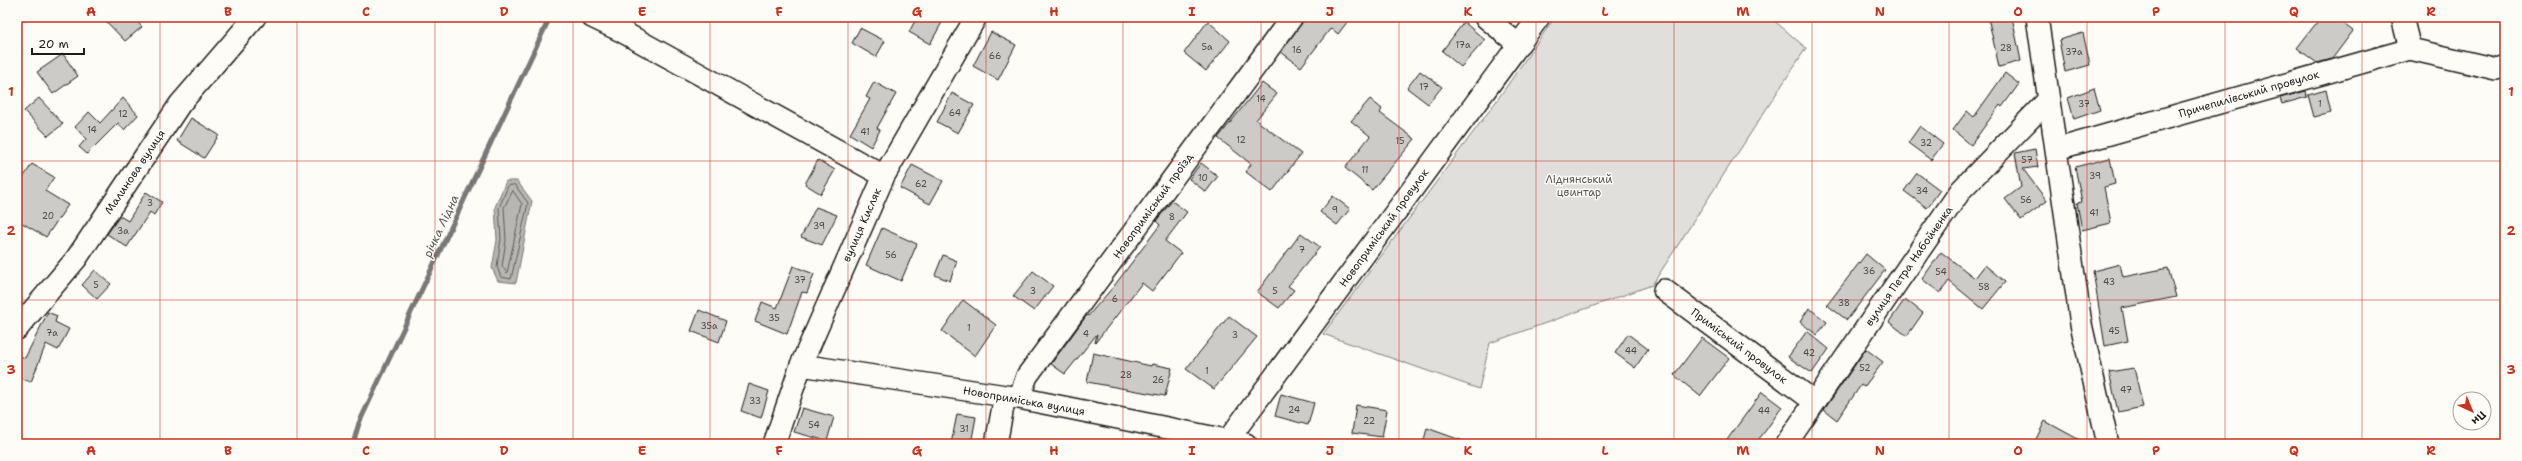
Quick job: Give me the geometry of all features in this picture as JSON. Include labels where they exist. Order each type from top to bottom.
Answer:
[{"type":"street","name":"Малинова вулиця","points":[[17,329],[76,259],[180,104],[255,17]]},
{"type":"street","points":[[592,17],[621,31],[884,176]]},
{"type":"street","name":"вулиця Кисляк","points":[[774,444],[800,365],[884,176],[976,17]]},
{"type":"street","name":"Новоприміський проїзд","points":[[996,444],[1012,397],[1292,17]]},
{"type":"street","points":[[1485,17],[1519,45]]},
{"type":"street","name":"Новоприміський провулок","points":[[1233,442],[1539,17]]},
{"type":"street","points":[[2038,17],[2048,100],[2057,149],[2081,324],[2108,444]]},
{"type":"street","points":[[2402,17],[2410,49],[2496,69],[2505,66]]},
{"type":"street","name":"Причепилівський провулок","points":[[2057,149],[2410,49]]},
{"type":"street","name":"вулиця Петра Набойченка","points":[[1786,444],[1961,190],[2048,100]]},
{"type":"street","name":"Приміський провулок","points":[[1664,290],[1815,402]]},
{"type":"street","name":"Новоприміська вулиця","points":[[800,365],[1012,397],[1233,442]]},
{"type":"green space","name":"Ліднянський цвинтар","points":[[1555,17],[1770,17],[1806,48],[1652,285],[1490,343],[1479,389],[1323,334],[1495,103]]},
{"type":"water","points":[[506,181],[517,181],[532,201],[516,283],[498,281],[492,268],[497,240],[495,207]]},
{"type":"building","points":[[102,17],[133,17],[142,27],[125,41]]},
{"type":"building","points":[[917,17],[945,17],[930,44],[909,32]]},
{"type":"building","points":[[1306,17],[1351,17],[1338,34],[1331,28],[1301,67],[1281,52]]},
{"type":"building","points":[[1988,17],[2012,17],[2021,61],[1999,67]]},
{"type":"building","points":[[2321,17],[2334,17],[2353,31],[2332,59],[2317,63],[2297,48]]},
{"type":"building","points":[[1208,21],[1230,41],[1206,71],[1184,53]]},
{"type":"building","points":[[1464,22],[1485,40],[1461,67],[1442,51]]},
{"type":"building","points":[[860,28],[885,41],[876,57],[852,43]]},
{"type":"building","points":[[991,32],[1016,45],[998,80],[973,66]]},
{"type":"building","points":[[2083,33],[2090,65],[2065,72],[2059,40]]},
{"type":"building","points":[[63,54],[78,76],[53,94],[37,72]]},
{"type":"building","points":[[1420,71],[1442,87],[1428,104],[1407,88]]},
{"type":"building","points":[[2005,73],[2019,84],[2002,107],[2000,105],[1971,145],[1953,130],[1967,111],[1974,117]]},
{"type":"building","points":[[874,82],[896,94],[877,128],[880,130],[871,147],[850,134],[870,99],[866,97]]},
{"type":"building","points":[[1262,83],[1277,94],[1256,120],[1301,154],[1272,192],[1246,172],[1251,164],[1218,138]]},
{"type":"building","points":[[2094,88],[2100,110],[2074,119],[2068,98]]},
{"type":"building","points":[[2326,90],[2331,113],[2314,117],[2308,95]]},
{"type":"building","points":[[2306,91],[2307,97],[2282,104],[2280,98]]},
{"type":"building","points":[[952,93],[974,105],[958,133],[937,122]]},
{"type":"building","points":[[39,98],[63,124],[48,136],[24,111]]},
{"type":"building","points":[[123,98],[138,115],[124,130],[118,123],[87,154],[79,147],[86,139],[75,127],[89,112],[100,123]]},
{"type":"building","points":[[1370,99],[1382,109],[1380,113],[1415,139],[1372,190],[1345,168],[1370,136],[1351,121]]},
{"type":"building","points":[[191,118],[219,135],[204,158],[177,141]]},
{"type":"building","points":[[1920,126],[1943,144],[1931,160],[1908,143]]},
{"type":"building","points":[[2035,149],[2038,167],[2023,169],[2047,201],[2021,220],[2005,199],[2021,187],[2015,153]]},
{"type":"building","points":[[2110,158],[2115,184],[2104,187],[2111,223],[2082,230],[2077,203],[2082,202],[2075,167]]},
{"type":"building","points":[[818,160],[835,170],[821,194],[805,184]]},
{"type":"building","points":[[1201,163],[1218,176],[1206,192],[1189,179]]},
{"type":"building","points":[[32,164],[54,177],[45,191],[68,205],[46,237],[17,220],[17,187]]},
{"type":"building","points":[[912,165],[943,181],[930,204],[900,188]]},
{"type":"building","points":[[1917,173],[1940,190],[1927,208],[1904,191]]},
{"type":"building","points":[[146,192],[162,202],[154,215],[150,212],[127,247],[107,234],[120,216],[128,221]]},
{"type":"building","points":[[1333,196],[1350,209],[1337,225],[1320,212]]},
{"type":"building","points":[[1172,201],[1187,212],[1165,241],[1181,253],[1152,291],[1142,283],[1095,343],[1097,334],[1065,374],[1051,364],[1087,315],[1088,316],[1114,286],[1160,225],[1156,221]]},
{"type":"building","points":[[816,207],[837,215],[822,245],[801,237]]},
{"type":"building","points":[[882,228],[917,244],[901,281],[866,265]]},
{"type":"building","points":[[1301,233],[1320,247],[1288,286],[1294,290],[1279,308],[1257,292]]},
{"type":"building","points":[[1941,252],[1975,278],[1985,265],[2005,282],[1983,309],[1949,281],[1940,293],[1922,279]]},
{"type":"building","points":[[1866,254],[1885,270],[1847,320],[1827,305]]},
{"type":"building","points":[[943,255],[957,261],[950,281],[935,275]]},
{"type":"building","points":[[2120,264],[2123,277],[2168,268],[2176,297],[2122,308],[2128,341],[2105,346],[2093,271]]},
{"type":"building","points":[[793,266],[814,274],[807,293],[802,292],[787,334],[755,321],[762,302],[777,308]]},
{"type":"building","points":[[95,270],[111,284],[97,299],[82,285]]},
{"type":"building","points":[[1033,271],[1053,286],[1034,311],[1013,296]]},
{"type":"building","points":[[1905,299],[1923,313],[1907,336],[1889,322]]},
{"type":"building","points":[[963,300],[996,325],[975,356],[942,331]]},
{"type":"building","points":[[1809,308],[1827,322],[1817,335],[1800,322]]},
{"type":"building","points":[[699,310],[726,321],[719,342],[691,331]]},
{"type":"building","points":[[48,312],[57,316],[55,322],[69,329],[58,350],[46,344],[31,382],[17,377],[17,355],[25,358]]},
{"type":"building","points":[[1229,316],[1257,337],[1214,389],[1186,369]]},
{"type":"building","points":[[1807,331],[1829,349],[1812,373],[1788,357]]},
{"type":"building","points":[[1628,334],[1648,349],[1635,368],[1615,353]]},
{"type":"building","points":[[1702,338],[1729,358],[1700,396],[1674,375]]},
{"type":"building","points":[[1866,349],[1883,362],[1864,387],[1861,385],[1837,420],[1824,410]]},
{"type":"building","points":[[1093,353],[1151,366],[1152,364],[1172,368],[1165,396],[1087,382]]},
{"type":"building","points":[[2134,368],[2143,407],[2118,412],[2109,372]]},
{"type":"building","points":[[749,384],[769,391],[761,418],[741,411]]},
{"type":"building","points":[[1762,392],[1782,407],[1766,430],[1755,444],[1724,444]]},
{"type":"building","points":[[1281,394],[1314,403],[1308,425],[1275,416]]},
{"type":"building","points":[[1356,405],[1387,410],[1382,437],[1352,433]]},
{"type":"building","points":[[802,408],[834,417],[827,441],[794,432]]},
{"type":"building","points":[[957,414],[976,417],[971,444],[951,444]]},
{"type":"building","points":[[2045,421],[2087,444],[2045,444],[2036,439]]},
{"type":"building","points":[[1427,428],[1466,442],[1466,444],[1423,444]]},
{"type":"waterway","name":"річка Лідна","points":[[353,444],[359,423],[550,17]]}]
